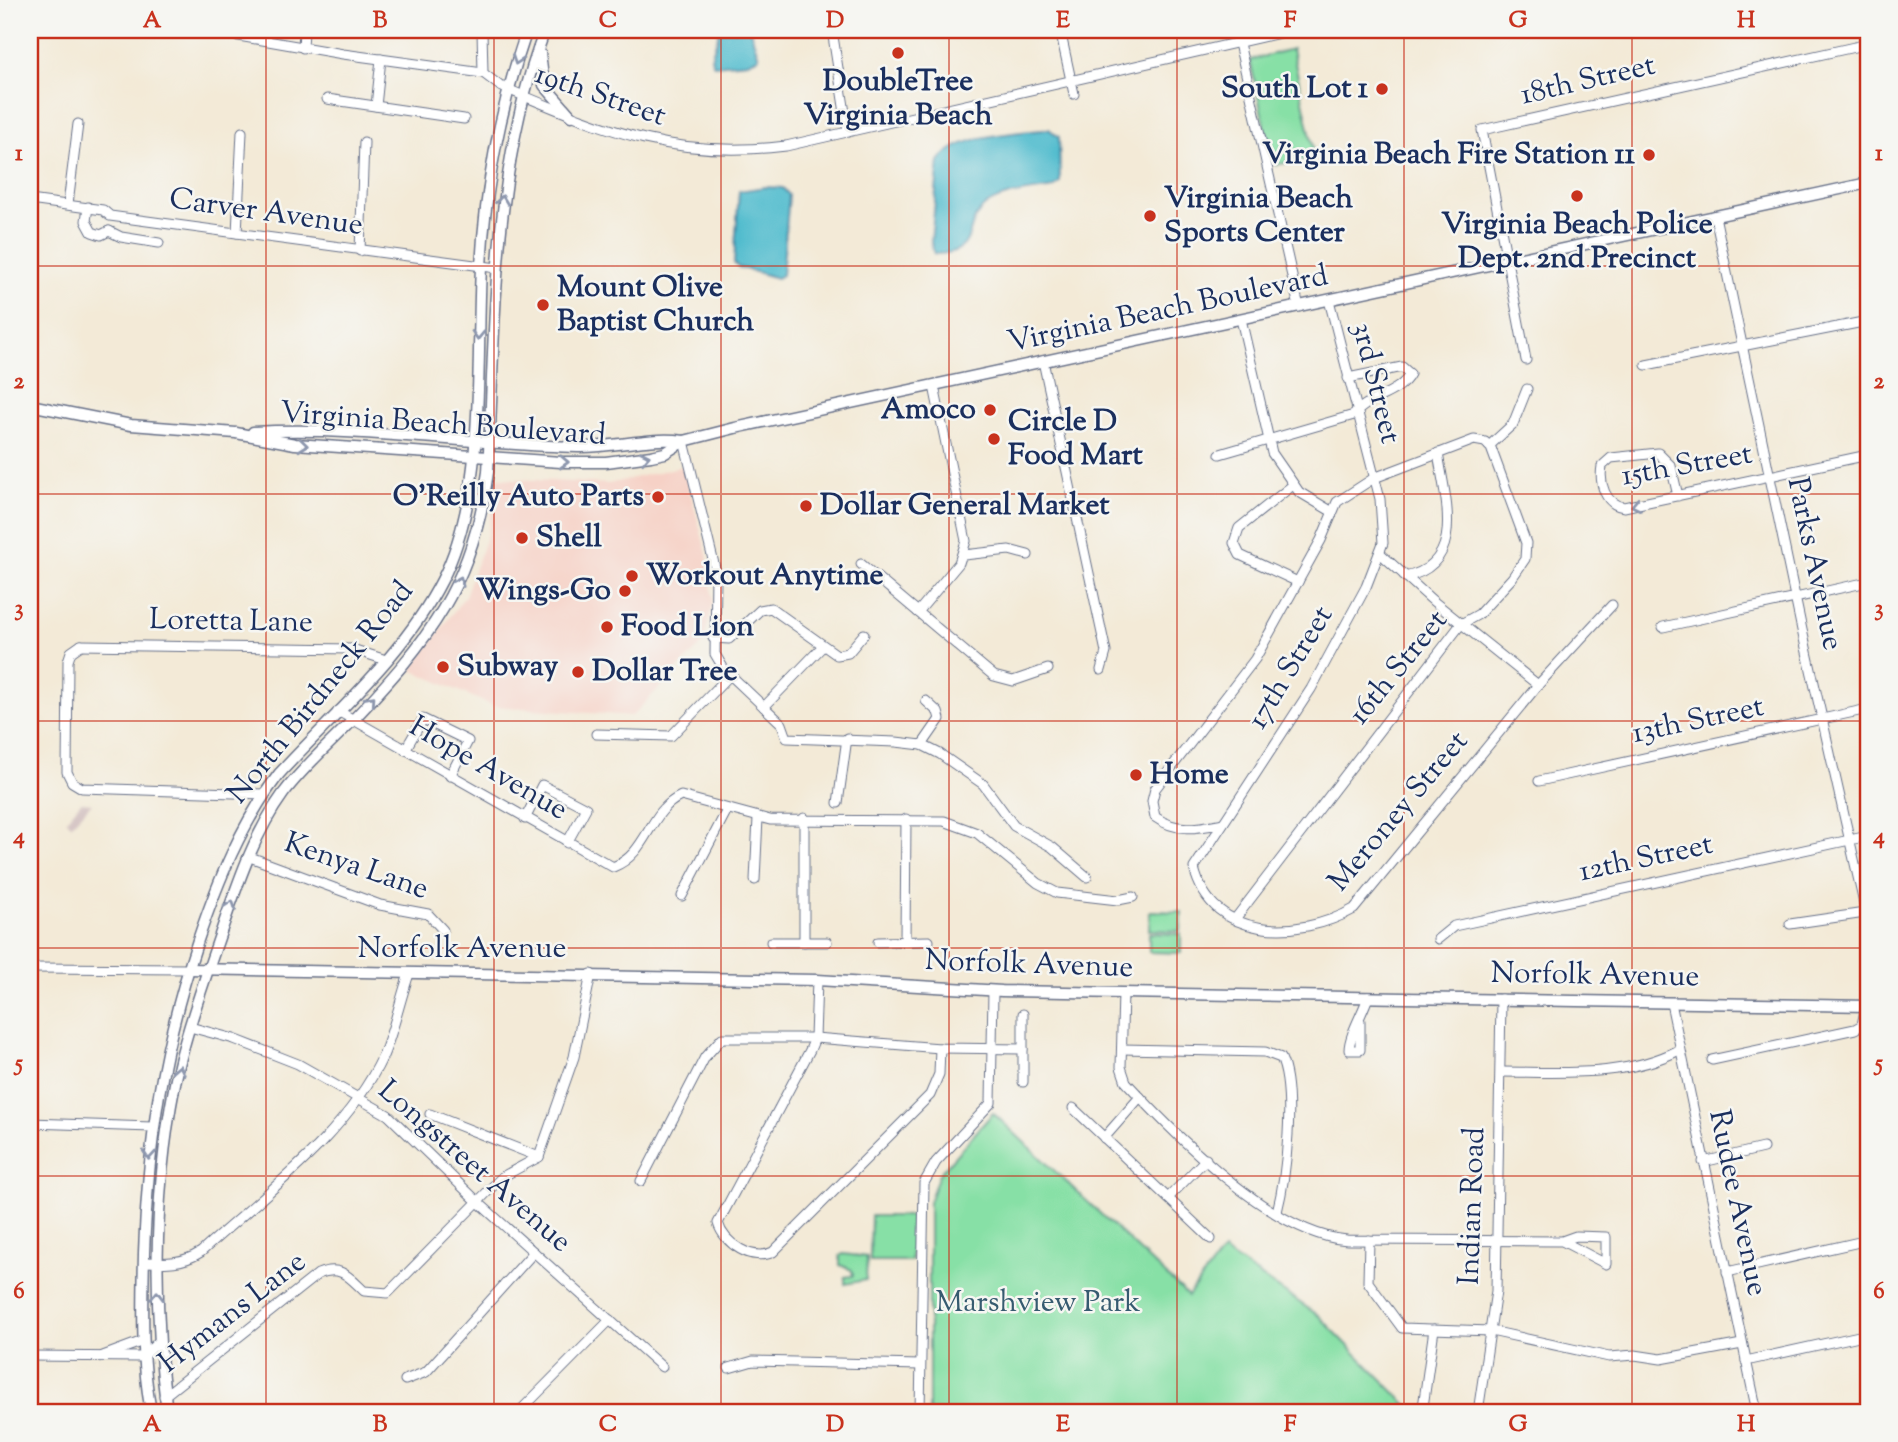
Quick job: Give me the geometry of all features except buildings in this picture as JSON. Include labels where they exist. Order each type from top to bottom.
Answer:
[{"type":"main road","name":"North Birdneck Road","points":[[151,1412],[143,1341],[144,1262],[152,1127],[174,1012],[225,866],[264,794],[386,660],[430,603],[460,536],[473,457],[481,267],[488,184],[508,90],[527,30]]},
{"type":"main road","name":"North Birdneck Road","points":[[167,1412],[158,1342],[159,1263],[168,1126],[190,1027],[208,970],[265,822],[288,787],[402,667],[443,612],[463,574],[478,532],[489,458],[497,268],[506,168],[522,96],[545,30]]},
{"type":"main road","points":[[540,41],[539,68],[544,85],[571,116]]},
{"type":"main road","name":"Virginia Beach Boulevard","points":[[236,433],[296,430],[577,447],[660,438],[684,441],[1868,183]]},
{"type":"main road","name":"Virginia Beach Boulevard","points":[[30,405],[131,425],[236,433],[295,444],[575,463],[621,461],[665,453],[684,441]]},
{"type":"main road","name":"Norfolk Avenue","points":[[188,969],[817,980],[993,991],[1867,1006]]},
{"type":"street","points":[[207,30],[303,48],[484,73],[482,30]]},
{"type":"street","points":[[303,48],[304,30]]},
{"type":"street","points":[[832,30],[848,132]]},
{"type":"street","points":[[1060,30],[1074,94]]},
{"type":"street","points":[[1236,30],[1299,307]]},
{"type":"street","name":"19th Street","points":[[484,73],[508,90],[522,96],[571,116],[649,142],[704,150],[786,146],[1293,30]]},
{"type":"street","name":"18th Street","points":[[1506,262],[1482,130],[1868,44]]},
{"type":"street","points":[[376,106],[381,60]]},
{"type":"street","points":[[327,99],[464,119]]},
{"type":"street","points":[[68,204],[78,124]]},
{"type":"street","points":[[237,233],[242,132]]},
{"type":"street","points":[[360,251],[364,142]]},
{"type":"street","name":"Carver Avenue","points":[[30,200],[103,210],[110,216],[497,268]]},
{"type":"street","points":[[88,207],[86,221],[92,232],[101,235],[109,231]]},
{"type":"street","points":[[109,231],[110,216]]},
{"type":"street","name":"Parks Avenue","points":[[1715,216],[1795,598],[1866,917]]},
{"type":"street","points":[[109,231],[121,237],[159,243]]},
{"type":"street","points":[[1506,262],[1526,360]]},
{"type":"street","name":"3rd Street","points":[[1329,300],[1374,478]]},
{"type":"street","points":[[1241,319],[1268,441],[1279,467],[1293,485],[1331,511]]},
{"type":"street","points":[[1646,365],[1868,321]]},
{"type":"street","points":[[1044,361],[1106,653],[1101,670]]},
{"type":"street","points":[[1220,454],[1357,412],[1359,406],[1387,394],[1410,374],[1402,367],[1348,378]]},
{"type":"street","points":[[918,612],[964,555],[966,541],[960,501],[934,386]]},
{"type":"street","points":[[1223,823],[1191,829],[1165,824],[1154,817],[1152,801],[1155,789],[1243,676],[1321,540],[1331,511],[1346,494],[1374,478],[1474,440],[1489,446],[1513,424],[1528,389]]},
{"type":"street","points":[[684,441],[716,572],[717,607],[713,638],[715,654],[730,675],[782,724],[787,738],[847,738],[922,746],[966,770],[983,784],[1014,826],[1052,847],[1087,877]]},
{"type":"street","name":"16th Street","points":[[1235,919],[1461,624],[1479,614],[1512,578],[1527,553],[1489,446]]},
{"type":"street","points":[[1405,577],[1430,568],[1445,550],[1446,507],[1438,453]]},
{"type":"street","name":"15th Street","points":[[1678,496],[1671,466],[1658,453],[1611,458],[1604,462],[1601,472],[1605,489],[1612,504],[1624,508],[1868,455]]},
{"type":"street","name":"17th Street","points":[[1194,868],[1311,690],[1381,554],[1384,519],[1374,478]]},
{"type":"street","points":[[1293,485],[1239,528],[1234,543],[1240,555],[1298,582]]},
{"type":"street","points":[[964,555],[1009,550],[1028,555]]},
{"type":"street","points":[[1381,554],[1461,624],[1538,685]]},
{"type":"street","points":[[861,564],[1000,679],[1021,680],[1048,669]]},
{"type":"street","points":[[1663,627],[1868,582]]},
{"type":"street","points":[[430,603],[443,612]]},
{"type":"street","name":"Meroney Street","points":[[1194,868],[1199,888],[1221,913],[1265,928],[1298,929],[1328,922],[1354,909],[1538,685],[1612,605]]},
{"type":"street","points":[[713,638],[729,639],[760,610],[771,608],[832,654],[842,655],[864,634]]},
{"type":"street","name":"Loretta Lane","points":[[264,794],[82,788],[72,782],[67,772],[68,661],[71,652],[80,641],[352,649],[386,660]]},
{"type":"street","points":[[764,707],[823,646]]},
{"type":"street","points":[[596,734],[671,736],[730,675]]},
{"type":"street","points":[[922,746],[940,719],[938,712],[926,701]]},
{"type":"street","name":"13th Street","points":[[1539,781],[1868,709]]},
{"type":"street","name":"Hope Avenue","points":[[338,711],[613,867],[636,853],[660,812],[670,801],[681,796],[727,810]]},
{"type":"street","points":[[405,750],[423,719],[468,741],[450,776]]},
{"type":"street","points":[[838,803],[847,738]]},
{"type":"street","points":[[525,819],[541,785],[586,808],[567,843]]},
{"type":"street","points":[[682,895],[727,810],[758,818],[944,821],[977,833],[1038,883],[1057,893],[1118,900],[1133,897]]},
{"type":"street","points":[[755,880],[758,818]]},
{"type":"street","points":[[804,818],[804,942]]},
{"type":"street","points":[[905,942],[906,819]]},
{"type":"street","name":"12th Street","points":[[1438,939],[1454,926],[1868,836]]},
{"type":"street","name":"Kenya Lane","points":[[250,857],[380,905],[428,914],[443,930]]},
{"type":"street","points":[[1790,924],[1866,917]]},
{"type":"street","points":[[878,942],[929,941]]},
{"type":"street","points":[[771,942],[827,942]]},
{"type":"street","points":[[30,968],[188,969]]},
{"type":"street","points":[[144,1262],[188,1260],[201,1252],[308,1153],[358,1096],[383,1055],[409,974]]},
{"type":"street","points":[[478,1202],[502,1177],[539,1157],[574,1057],[591,974]]},
{"type":"street","points":[[817,980],[815,1038],[719,1217],[720,1229],[745,1252],[760,1256],[773,1252],[930,1095],[939,1074],[940,1048]]},
{"type":"street","points":[[919,1412],[924,1183],[936,1162],[988,1107],[992,1092],[993,991]]},
{"type":"street","points":[[1123,993],[1123,1076],[1140,1097],[1237,1188],[1323,1238],[1499,1242],[1562,1241],[1576,1236],[1606,1237],[1606,1264],[1562,1241]]},
{"type":"street","points":[[1360,1021],[1368,997]]},
{"type":"street","name":"Indian Road","points":[[1478,1412],[1499,1242],[1502,999]]},
{"type":"street","name":"Rudee Avenue","points":[[1671,1003],[1757,1412]]},
{"type":"street","points":[[1712,1060],[1855,1029],[1862,1025],[1867,1006]]},
{"type":"street","points":[[1023,1014],[1023,1082]]},
{"type":"street","name":"Longstreet Avenue","points":[[190,1027],[267,1051],[358,1096],[388,1115],[478,1202],[662,1367]]},
{"type":"street","points":[[641,1181],[705,1057],[722,1038],[815,1038],[940,1048],[1023,1049]]},
{"type":"street","points":[[1122,1049],[1265,1052],[1281,1058],[1287,1081],[1286,1173],[1277,1212]]},
{"type":"street","points":[[1502,1072],[1602,1072],[1657,1062],[1679,1050]]},
{"type":"street","points":[[1104,1138],[1140,1097]]},
{"type":"street","points":[[1073,1108],[1211,1239]]},
{"type":"street","points":[[430,1114],[539,1157]]},
{"type":"street","points":[[30,1123],[152,1127]]},
{"type":"street","points":[[1703,1162],[1763,1148]]},
{"type":"street","points":[[1168,1198],[1206,1159]]},
{"type":"street","name":"Hymans Lane","points":[[164,1396],[318,1275],[331,1269],[342,1270],[364,1292],[376,1295],[388,1293],[478,1202]]},
{"type":"street","points":[[1727,1272],[1868,1240]]},
{"type":"street","points":[[1369,1241],[1368,1282],[1402,1328],[1490,1331],[1609,1357],[1636,1355],[1661,1359],[1742,1344]]},
{"type":"street","points":[[405,1380],[426,1372],[534,1252]]},
{"type":"street","points":[[519,1412],[610,1320]]},
{"type":"street","points":[[1423,1407],[1434,1329]]},
{"type":"street","points":[[1746,1361],[1868,1334]]},
{"type":"street","points":[[102,1357],[143,1341]]},
{"type":"street","points":[[30,1356],[144,1357],[158,1342]]},
{"type":"street","points":[[729,1368],[753,1361],[920,1365]]},
{"type":"shaded area","points":[[683,466],[707,554],[713,600],[704,642],[632,716],[493,706],[412,670],[465,596],[488,532],[497,478],[609,484]]},
{"type":"shaded area","points":[[81,802],[92,803],[71,825],[66,820]]},
{"type":"green space","points":[[1292,49],[1315,157],[1276,165],[1272,160],[1250,60]]},
{"type":"green space","points":[[1150,911],[1182,912],[1181,931],[1149,930]]},
{"type":"green space","points":[[1149,933],[1181,934],[1181,953],[1149,952]]},
{"type":"green space","name":"Marshview Park","points":[[993,1113],[1188,1296],[1223,1251],[1318,1315],[1414,1412],[929,1412],[929,1202],[939,1174]]},
{"type":"green space","points":[[871,1216],[911,1216],[911,1261],[870,1261]]},
{"type":"green space","points":[[843,1254],[867,1257],[866,1280],[845,1284],[845,1277],[853,1276],[852,1270],[840,1265],[840,1256]]},
{"type":"water","points":[[720,30],[750,30],[759,57],[748,62],[714,65],[711,58]]},
{"type":"water","points":[[1049,129],[1059,137],[1060,183],[1053,188],[992,202],[978,214],[965,244],[949,253],[934,254],[931,242],[939,161],[948,152],[974,140]]},
{"type":"water","points":[[765,187],[783,188],[789,195],[782,275],[777,278],[738,267],[734,263],[739,191]]},
{"type":"place","name":"DoubleTree Virginia Beach","points":[[898,53]]},
{"type":"place","name":"South Lot 1","points":[[1382,89]]},
{"type":"place","name":"Virginia Beach Fire Station 11","points":[[1649,155]]},
{"type":"place","name":"Virginia Beach Police Dept. 2nd Precinct","points":[[1577,196]]},
{"type":"place","name":"Virginia Beach Sports Center","points":[[1150,216]]},
{"type":"place","name":"Mount Olive Baptist Church","points":[[543,305]]},
{"type":"place","name":"Amoco","points":[[990,410]]},
{"type":"place","name":"Circle D Food Mart","points":[[994,439]]},
{"type":"place","name":"O'Reilly Auto Parts","points":[[658,497]]},
{"type":"place","name":"Dollar General Market","points":[[806,506]]},
{"type":"place","name":"Shell","points":[[522,538]]},
{"type":"place","name":"Workout Anytime","points":[[632,576]]},
{"type":"place","name":"Wings-Go","points":[[625,591]]},
{"type":"place","name":"Food Lion","points":[[607,627]]},
{"type":"place","name":"Subway","points":[[443,667]]},
{"type":"place","name":"Dollar Tree","points":[[578,672]]},
{"type":"place","name":"Home","points":[[1136,775]]}]
